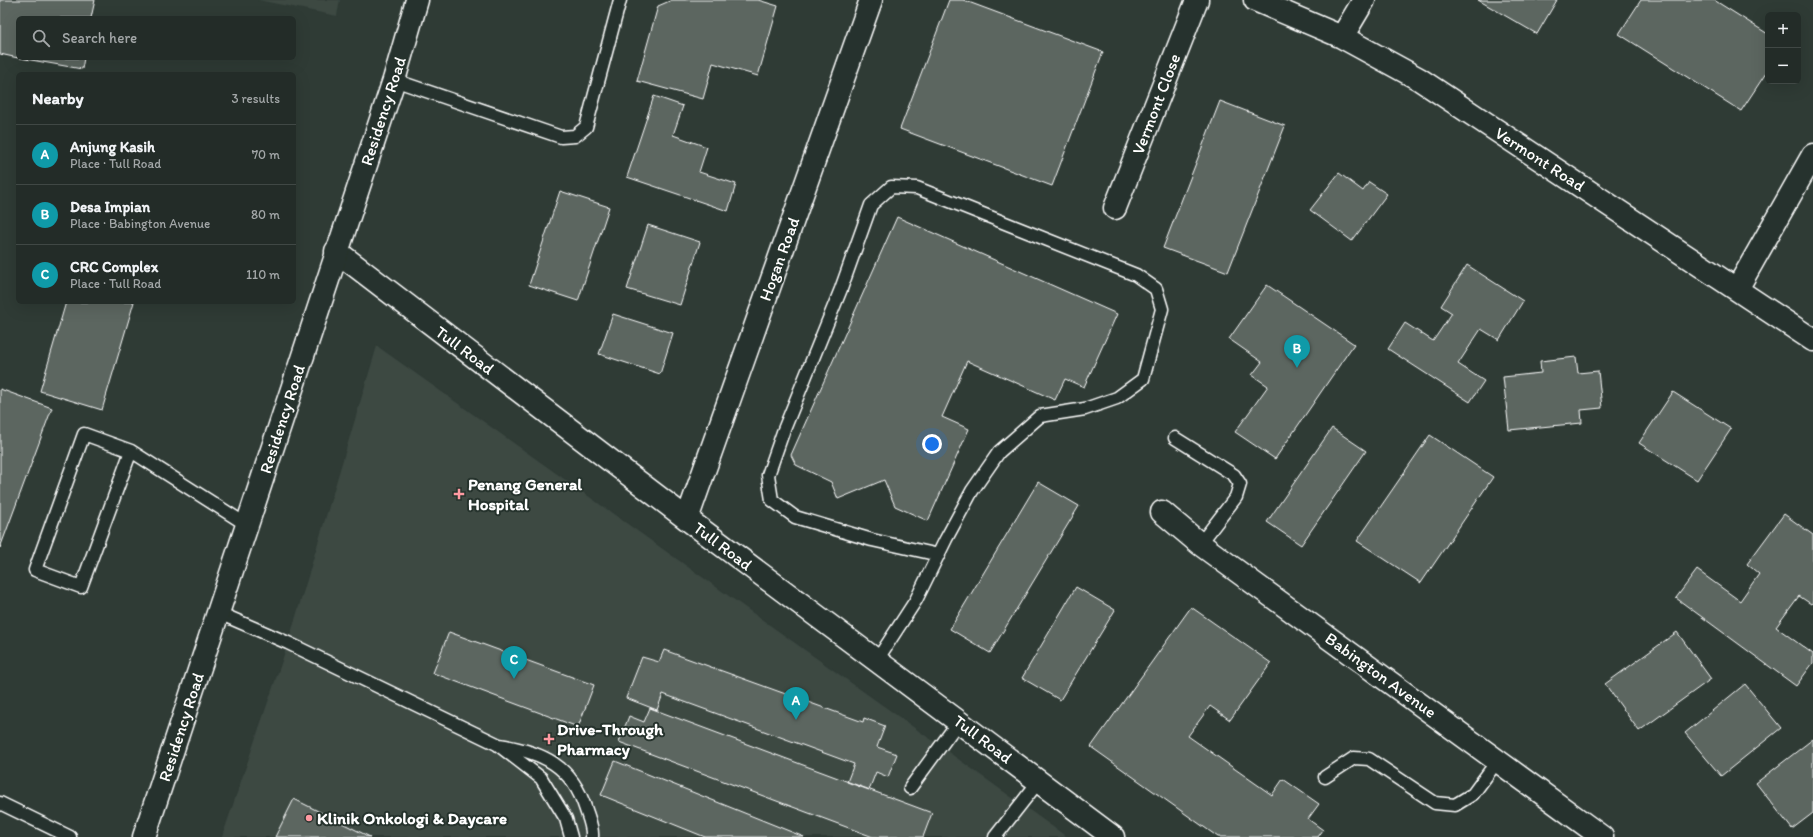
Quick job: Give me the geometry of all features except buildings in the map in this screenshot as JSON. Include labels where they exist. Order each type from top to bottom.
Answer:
[{"type":"street","name":"Residency Road","points":[[144,837],[219,613],[336,251],[394,80],[417,0]]},
{"type":"street","name":"Hogan Road","points":[[687,519],[871,0]]},
{"type":"street","name":"Vermont Close","points":[[1116,208],[1197,0]]},
{"type":"street","name":"Vermont Road","points":[[1255,0],[1342,37],[1419,79],[1813,340]]},
{"type":"street","points":[[1342,37],[1364,0]]},
{"type":"street","points":[[1737,289],[1813,155]]},
{"type":"street","name":"Tull Road","points":[[336,251],[687,519],[1113,837]]},
{"type":"street","name":"Babington Avenue","points":[[1162,512],[1200,544],[1602,837]]},
{"type":"lane","points":[[394,80],[561,137],[575,136],[586,127],[620,0]]},
{"type":"lane","points":[[877,660],[916,600],[939,556],[946,539],[972,491],[999,452],[1040,416],[1085,409],[1117,398],[1143,379],[1162,309],[1156,288],[1136,275],[917,188],[891,187],[871,205],[841,289],[783,432],[768,475],[772,500],[795,517],[872,540],[939,556]]},
{"type":"lane","points":[[131,451],[81,587],[35,570],[84,434],[131,451],[247,525]]},
{"type":"lane","points":[[1175,438],[1234,475],[1240,484],[1236,497],[1200,544]]},
{"type":"lane","points":[[219,613],[288,643],[497,744],[541,778],[566,819],[571,837]]},
{"type":"lane","points":[[910,788],[958,721]]},
{"type":"lane","points":[[497,744],[527,750],[552,761],[566,774],[583,800],[593,830],[592,837]]},
{"type":"lane","points":[[1325,777],[1354,758],[1369,759],[1435,804],[1455,805],[1473,794],[1498,760]]},
{"type":"lane","points":[[995,837],[1039,781]]},
{"type":"lane","points":[[0,802],[70,837]]},
{"type":"shaded area","points":[[258,0],[340,0],[337,16]]},
{"type":"shaded area","name":"Penang General Hospital","points":[[377,346],[1067,837],[222,837],[288,643]]},
{"type":"place","name":"Desa Impian","points":[[1297,368]]},
{"type":"place","name":"Penang General Hospital","points":[[459,494]]},
{"type":"place","name":"CRC Complex","points":[[514,679]]},
{"type":"place","name":"Anjung Kasih","points":[[796,720]]},
{"type":"place","name":"Drive-Through Pharmacy","points":[[549,739]]},
{"type":"place","name":"Klinik Onkologi & Daycare","points":[[309,818]]}]
